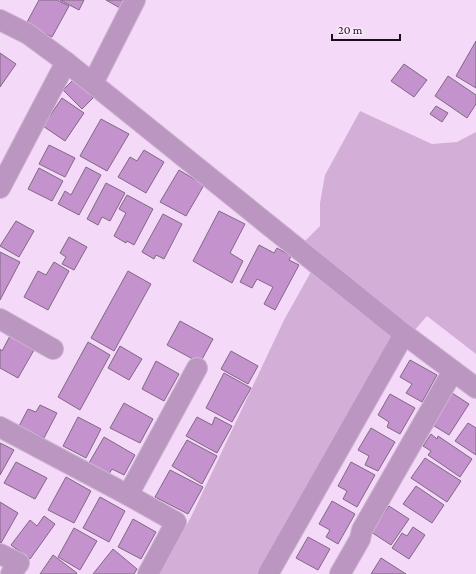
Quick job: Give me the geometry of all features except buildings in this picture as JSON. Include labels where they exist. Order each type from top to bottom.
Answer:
[{"type":"street","points":[[93,83],[135,0]]},
{"type":"street","points":[[0,20],[28,34],[66,62],[404,334],[476,388]]},
{"type":"street","points":[[0,188],[66,62]]},
{"type":"street","points":[[0,320],[53,350]]},
{"type":"street","points":[[268,574],[404,334]]},
{"type":"street","points":[[128,495],[197,368]]},
{"type":"street","points":[[340,574],[360,539],[362,530],[453,371]]},
{"type":"street","points":[[0,427],[176,522],[148,574]]},
{"type":"street","points":[[0,554],[19,564],[11,574]]},
{"type":"shaded area","points":[[360,111],[432,144],[457,142],[476,132],[476,354],[427,316],[413,332],[301,245],[320,226],[320,203],[325,175]]},
{"type":"shaded area","points":[[312,270],[389,329],[391,339],[259,574],[160,574],[191,517],[284,320]]}]
